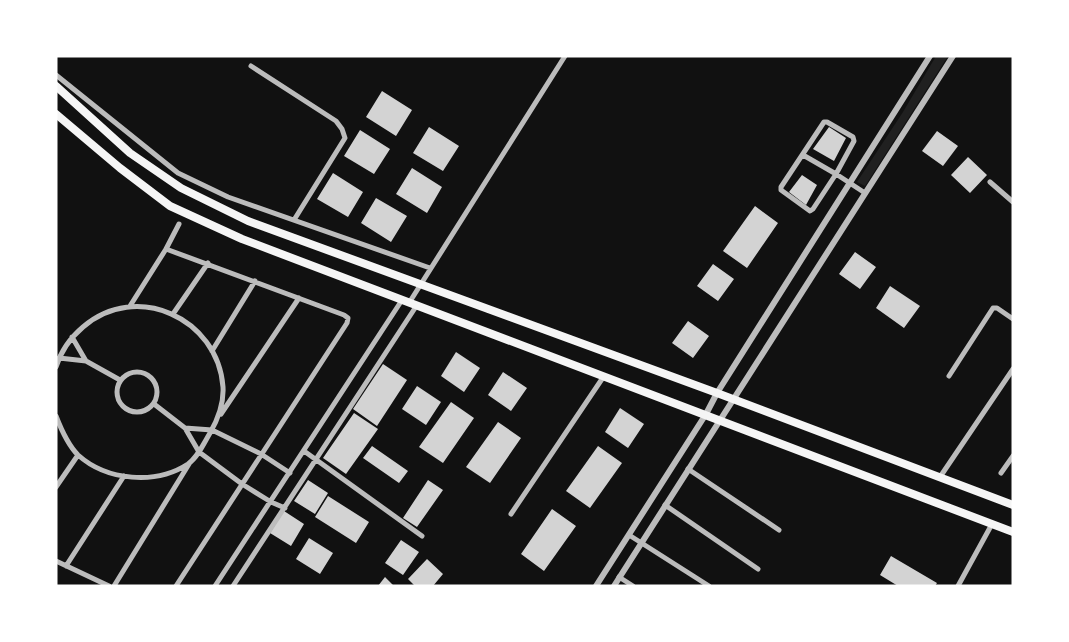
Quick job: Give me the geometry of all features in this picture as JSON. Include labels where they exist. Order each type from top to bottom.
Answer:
[{"type":"main road","points":[[56,86],[130,153],[181,188],[248,221],[717,393],[1013,505]]},
{"type":"main road","points":[[56,114],[120,168],[170,206],[242,239],[1013,532]]},
{"type":"street","points":[[233,586],[316,460],[420,284],[565,56]]},
{"type":"street","points":[[596,586],[930,56]]},
{"type":"street","points":[[614,586],[953,56]]},
{"type":"street","points":[[251,66],[336,121],[342,129],[345,138],[294,220]]},
{"type":"street","points":[[56,74],[178,173],[228,197],[430,268]]},
{"type":"street","points":[[824,122],[852,137],[854,141],[836,174],[810,211],[781,190],[781,187],[824,122]]},
{"type":"street","points":[[803,155],[865,193]]},
{"type":"street","points":[[990,182],[1013,202]]},
{"type":"street","points":[[130,306],[166,249],[179,224]]},
{"type":"street","points":[[166,249],[255,281],[348,318],[347,323],[176,586]]},
{"type":"street","points":[[173,314],[208,264]]},
{"type":"street","points":[[212,351],[255,281]]},
{"type":"street","points":[[114,586],[189,463],[199,452],[220,415],[299,298]]},
{"type":"street","points":[[215,586],[304,451],[409,303]]},
{"type":"street","points":[[56,367],[59,358],[72,337],[88,323],[108,312],[130,306],[158,308],[183,319],[203,337],[212,351],[217,361],[223,388],[220,415]]},
{"type":"street","points":[[949,376],[993,308],[997,308],[1013,319]]},
{"type":"street","points":[[72,337],[86,361]]},
{"type":"street","points":[[59,358],[86,361],[120,380]]},
{"type":"street","points":[[940,477],[1013,369]]},
{"type":"street","points":[[132,372],[146,373],[151,377],[158,390],[154,404],[144,412],[132,412],[126,409],[118,399],[117,386],[120,380],[132,372]]},
{"type":"street","points":[[511,514],[604,376]]},
{"type":"street","points":[[154,404],[185,428],[199,452],[242,484],[271,502],[285,508]]},
{"type":"street","points":[[56,416],[61,430],[78,455],[101,470],[124,476],[138,477],[161,475],[189,463]]},
{"type":"street","points":[[185,428],[212,430],[261,454],[290,473]]},
{"type":"street","points":[[304,451],[422,536]]},
{"type":"street","points":[[56,487],[78,455]]},
{"type":"street","points":[[1001,473],[1013,456]]},
{"type":"street","points":[[688,469],[779,530]]},
{"type":"street","points":[[66,566],[124,476]]},
{"type":"street","points":[[665,505],[758,569]]},
{"type":"street","points":[[958,586],[992,524]]},
{"type":"street","points":[[628,534],[708,586]]},
{"type":"street","points":[[56,561],[110,586]]},
{"type":"street","points":[[619,577],[633,586]]},
{"type":"shaded area","points":[[936,56],[948,56],[865,186],[857,182],[903,112]]},
{"type":"building","points":[[382,91],[412,110],[396,136],[366,117]]},
{"type":"building","points":[[429,127],[459,146],[443,171],[413,153]]},
{"type":"building","points":[[829,127],[846,138],[834,161],[813,149]]},
{"type":"building","points":[[360,130],[390,149],[374,174],[344,156]]},
{"type":"building","points":[[937,131],[958,146],[943,166],[922,151]]},
{"type":"building","points":[[968,157],[987,175],[970,193],[951,175]]},
{"type":"building","points":[[412,168],[442,187],[427,213],[396,194]]},
{"type":"building","points":[[333,173],[363,192],[348,217],[317,199]]},
{"type":"building","points":[[802,175],[817,185],[806,205],[789,192]]},
{"type":"building","points":[[376,198],[407,216],[391,242],[361,223]]},
{"type":"building","points":[[755,206],[778,223],[747,268],[723,251]]},
{"type":"building","points":[[855,252],[876,267],[860,289],[839,274]]},
{"type":"building","points":[[713,264],[734,279],[718,301],[697,286]]},
{"type":"building","points":[[890,286],[920,306],[904,328],[876,308]]},
{"type":"building","points":[[688,321],[709,336],[693,358],[672,343]]},
{"type":"building","points":[[456,352],[480,368],[464,392],[441,376]]},
{"type":"building","points":[[383,364],[407,380],[377,426],[353,409]]},
{"type":"building","points":[[503,372],[527,388],[511,411],[488,395]]},
{"type":"building","points":[[417,386],[441,402],[426,425],[402,409]]},
{"type":"building","points":[[451,402],[474,418],[443,463],[419,447]]},
{"type":"building","points":[[620,408],[644,424],[628,448],[605,432]]},
{"type":"building","points":[[354,413],[378,429],[346,474],[323,458]]},
{"type":"building","points":[[498,422],[521,438],[490,483],[466,467]]},
{"type":"building","points":[[372,446],[408,471],[399,483],[363,458]]},
{"type":"building","points":[[598,446],[622,463],[590,508],[566,491]]},
{"type":"building","points":[[308,480],[328,493],[315,514],[294,501]]},
{"type":"building","points":[[428,480],[443,490],[417,527],[403,518]]},
{"type":"building","points":[[328,496],[369,522],[356,543],[315,517]]},
{"type":"building","points":[[552,509],[576,526],[544,571],[521,554]]},
{"type":"building","points":[[284,511],[304,524],[291,546],[270,533]]},
{"type":"building","points":[[309,538],[333,553],[320,574],[296,559]]},
{"type":"building","points":[[401,540],[419,552],[403,575],[385,563]]},
{"type":"building","points":[[891,556],[937,583],[935,586],[898,586],[880,575]]},
{"type":"building","points":[[427,559],[443,574],[433,586],[415,586],[408,579]]},
{"type":"building","points":[[385,577],[394,586],[378,586]]}]
